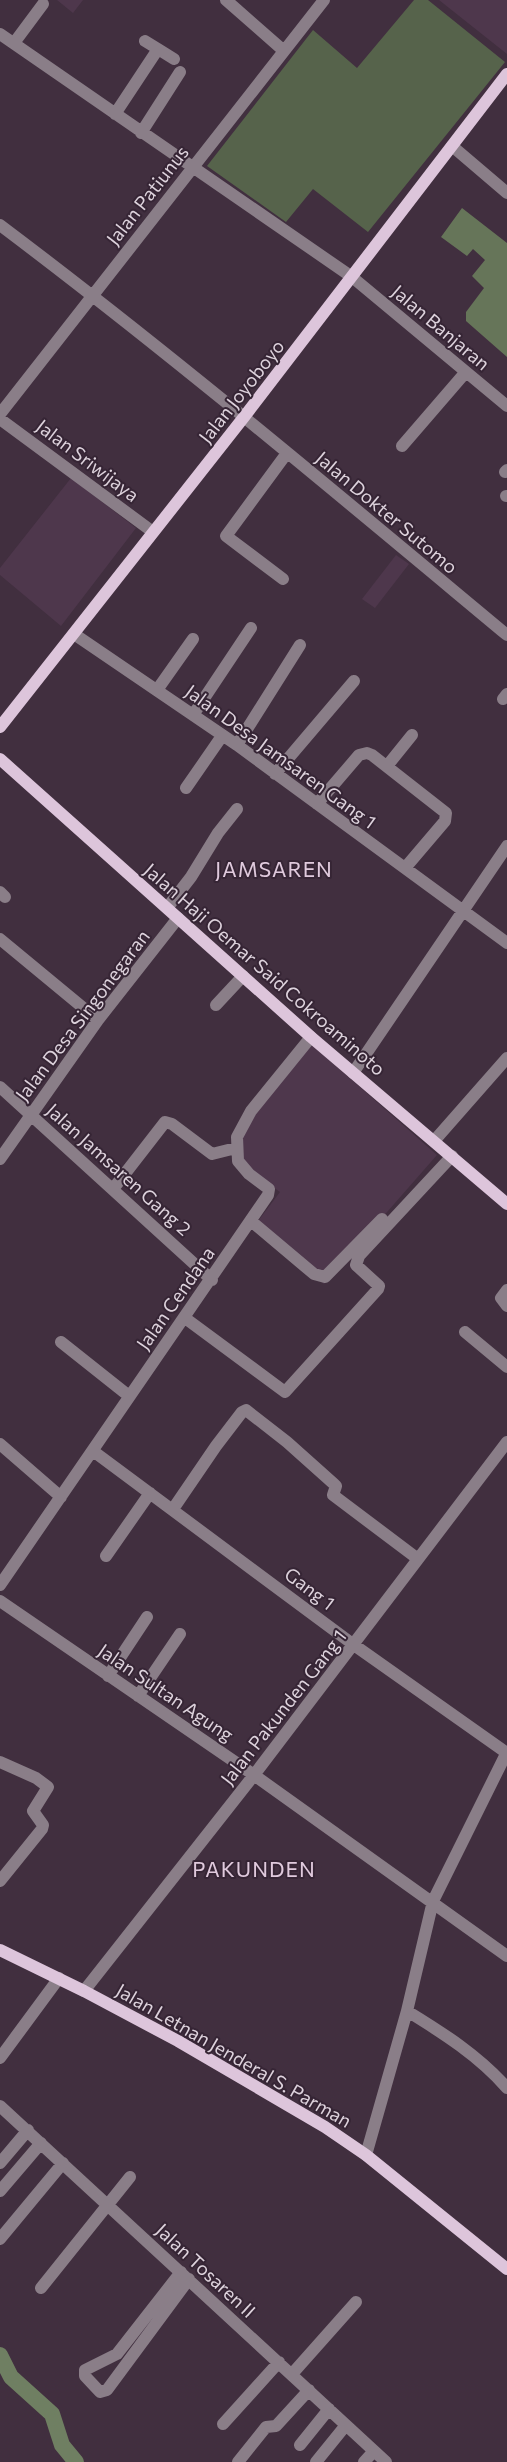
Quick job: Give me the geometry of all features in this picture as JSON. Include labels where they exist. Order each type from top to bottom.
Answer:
[{"type":"main road","name":"Jalan Joyoboyo","points":[[0,727],[244,417],[507,74]]},
{"type":"main road","name":"Jalan Haji Oemar Said Cokroaminoto","points":[[0,760],[311,1037],[507,1204]]},
{"type":"main road","name":"Jalan Letnan Jenderal S. Parman","points":[[0,1950],[84,1991],[275,2096],[366,2155],[507,2269]]},
{"type":"street","points":[[226,0],[284,51]]},
{"type":"street","name":"Jalan Patiunus","points":[[0,414],[324,0]]},
{"type":"street","points":[[14,43],[43,4]]},
{"type":"street","name":"Jalan Banjaran","points":[[0,34],[352,277],[465,373],[507,406]]},
{"type":"street","points":[[145,41],[174,59]]},
{"type":"street","points":[[115,114],[158,49]]},
{"type":"street","points":[[141,133],[180,72]]},
{"type":"street","points":[[452,146],[507,193]]},
{"type":"street","name":"Jalan Dokter Sutomo","points":[[0,225],[93,295],[244,417],[507,635]]},
{"type":"street","points":[[402,446],[465,373]]},
{"type":"street","name":"Jalan Sriwijaya","points":[[0,419],[153,532]]},
{"type":"street","points":[[283,579],[226,536],[287,453]]},
{"type":"street","points":[[193,715],[251,628]]},
{"type":"street","name":"Jalan Desa Jamsaren Gang 1","points":[[74,634],[237,746],[507,943]]},
{"type":"street","points":[[157,690],[193,638]]},
{"type":"street","points":[[237,746],[300,646]]},
{"type":"street","points":[[275,774],[354,681]]},
{"type":"street","points":[[387,766],[412,735]]},
{"type":"street","points":[[186,788],[222,736]]},
{"type":"street","points":[[316,804],[359,755],[367,753],[372,755],[444,810],[447,816],[405,868]]},
{"type":"street","points":[[167,908],[192,878],[218,833],[236,808]]},
{"type":"street","points":[[353,1072],[507,846]]},
{"type":"street","name":"Jalan Desa Singonegaran","points":[[0,1159],[98,1020],[178,918]]},
{"type":"street","points":[[0,940],[98,1020]]},
{"type":"street","points":[[216,1005],[243,976]]},
{"type":"street","points":[[113,1189],[166,1122],[212,1154],[236,1148],[237,1137],[245,1118],[311,1037]]},
{"type":"street","points":[[434,1141],[507,1058]]},
{"type":"street","name":"Jalan Jamsaren Gang 2","points":[[0,1087],[212,1280]]},
{"type":"street","name":"Jalan Cendana","points":[[0,1585],[129,1396],[212,1280],[268,1195],[269,1189],[242,1167],[238,1161],[236,1148]]},
{"type":"street","points":[[251,1221],[314,1274],[325,1277],[449,1153]]},
{"type":"street","points":[[185,1318],[285,1392],[378,1289],[379,1286],[375,1281],[356,1265],[359,1256],[449,1153]]},
{"type":"street","points":[[507,1290],[501,1298],[507,1306]]},
{"type":"street","points":[[465,1332],[507,1367]]},
{"type":"street","points":[[61,1342],[129,1396]]},
{"type":"street","points":[[173,1509],[216,1446],[242,1412],[246,1410],[288,1442],[334,1484],[336,1486],[333,1495],[418,1559]]},
{"type":"street","name":"Jalan Pakunden Gang 1","points":[[84,1991],[254,1775],[507,1442]]},
{"type":"street","points":[[0,1444],[61,1497]]},
{"type":"street","name":"Gang 1","points":[[93,1451],[354,1645],[507,1752]]},
{"type":"street","points":[[106,1556],[150,1493]]},
{"type":"street","name":"Jalan Sultan Agung","points":[[0,1601],[254,1775],[433,1901],[507,1956]]},
{"type":"street","points":[[108,1676],[147,1617]]},
{"type":"street","points":[[138,1696],[180,1634]]},
{"type":"street","points":[[366,2155],[407,2011],[433,1901],[507,1752]]},
{"type":"street","points":[[0,1762],[36,1778],[48,1787],[33,1811],[43,1825],[42,1829],[0,1881]]},
{"type":"street","points":[[0,2058],[58,1978]]},
{"type":"street","points":[[407,2011],[490,2068],[507,2088]]},
{"type":"street","name":"Jalan Tosaren II","points":[[0,2106],[63,2162],[386,2462]]},
{"type":"street","points":[[0,2163],[28,2130]]},
{"type":"street","points":[[0,2191],[41,2143]]},
{"type":"street","points":[[0,2239],[63,2162]]},
{"type":"street","points":[[41,2288],[130,2177]]},
{"type":"street","points":[[185,2276],[135,2354],[107,2390],[100,2392],[85,2376],[86,2370],[117,2354],[185,2276]]},
{"type":"street","points":[[292,2374],[356,2302]]},
{"type":"street","points":[[223,2424],[279,2362]]},
{"type":"street","points":[[238,2462],[266,2427],[276,2426],[309,2390]]},
{"type":"street","points":[[300,2445],[329,2409]]},
{"type":"street","points":[[316,2462],[346,2425]]},
{"type":"street","points":[[364,2462],[374,2451]]},
{"type":"shaded area","points":[[57,0],[83,0],[73,13]]},
{"type":"shaded area","points":[[439,0],[507,0],[507,54]]},
{"type":"shaded area","points":[[71,478],[136,528],[61,626],[0,575],[0,568]]},
{"type":"shaded area","points":[[396,555],[409,564],[375,608],[362,599]]},
{"type":"shaded area","points":[[310,1043],[437,1155],[324,1284],[255,1225],[280,1192],[247,1168],[241,1158],[241,1132]]},
{"type":"green space","points":[[414,0],[428,0],[505,62],[368,232],[313,189],[286,222],[207,166],[313,30],[357,68]]},
{"type":"green space","points":[[462,208],[507,243],[507,357],[466,321],[466,312],[484,288],[472,276],[485,260],[473,249],[467,256],[441,237]]},
{"type":"waterway","points":[[0,2355],[11,2377],[52,2414],[62,2445],[76,2462]]},
{"type":"district","name":"JAMSAREN","points":[[274,868]]},
{"type":"district","name":"PAKUNDEN","points":[[254,1868]]}]
